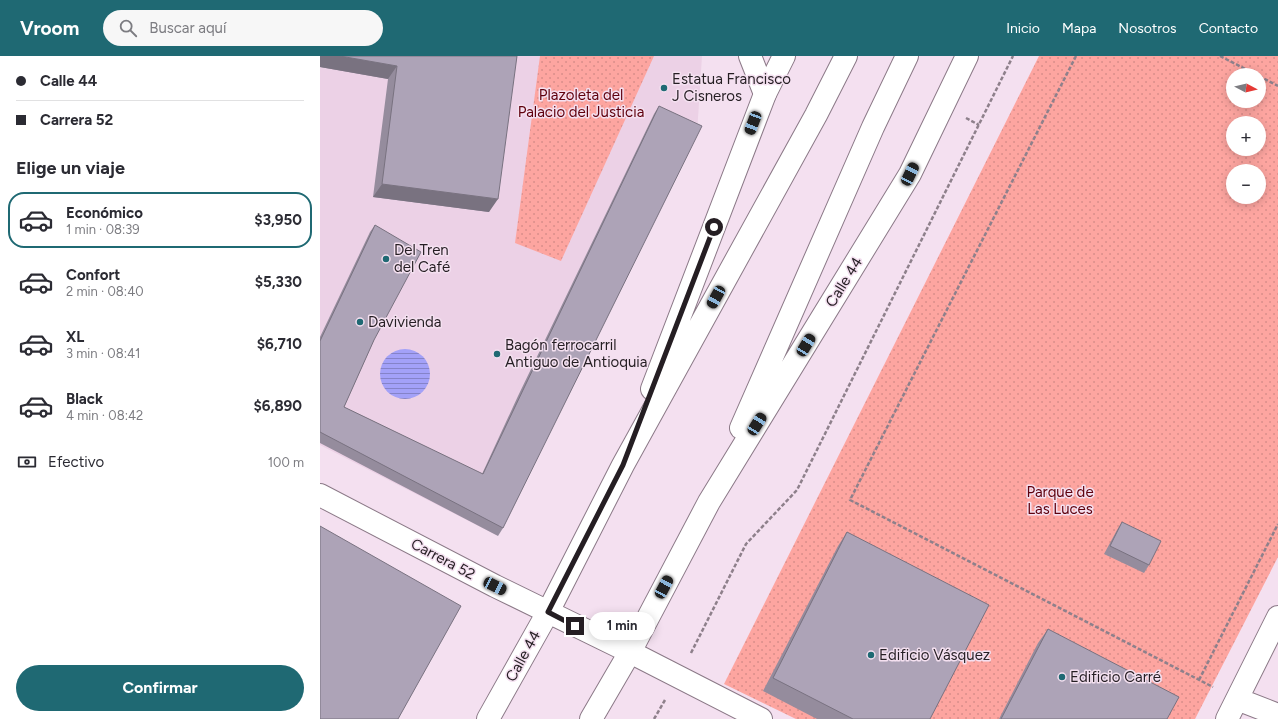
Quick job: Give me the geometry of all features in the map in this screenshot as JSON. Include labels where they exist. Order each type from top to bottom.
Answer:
[{"type":"main road","points":[[750,56],[764,94]]},
{"type":"main road","name":"Calle 44","points":[[623,465],[764,94],[784,56]]},
{"type":"main road","name":"Calle 44","points":[[488,719],[548,612],[623,465],[816,115],[846,56]]},
{"type":"main road","name":"Calle 44","points":[[709,502],[873,127],[907,56]]},
{"type":"main road","name":"Calle 44","points":[[591,719],[630,652],[709,502],[910,174],[967,56]]},
{"type":"main road","name":"Carrera 52","points":[[320,495],[761,719]]},
{"type":"main road","points":[[1227,719],[1278,617]]},
{"type":"main road","points":[[1237,699],[1278,715]]},
{"type":"path","points":[[699,639],[746,544],[797,490],[1013,56]]},
{"type":"path","points":[[1076,56],[850,500],[1237,699]]},
{"type":"path","points":[[1220,56],[1244,68]]},
{"type":"path","points":[[1266,79],[1278,86]]},
{"type":"path","points":[[1199,680],[1278,524]]},
{"type":"shaded area","points":[[320,56],[702,56],[697,134],[496,535],[320,445]]},
{"type":"shaded area","points":[[405,349],[414,351],[425,360],[430,374],[428,383],[419,394],[405,399],[396,397],[385,388],[380,374],[382,365],[391,354]]},
{"type":"green space","name":"Plazoleta del Palacio del Justicia","points":[[540,56],[654,56],[561,261],[515,243]]},
{"type":"green space","name":"Parque de Las Luces","points":[[1039,56],[1278,56],[1278,557],[1195,719],[796,719],[724,684]]},
{"type":"building","points":[[340,56],[517,56],[498,199],[382,184],[397,66]]},
{"type":"building","points":[[659,106],[702,126],[503,528],[320,432],[320,341],[375,225],[421,252],[374,340],[344,407],[483,474]]},
{"type":"building","points":[[1122,522],[1161,541],[1149,565],[1110,546]]},
{"type":"building","points":[[320,526],[461,606],[398,719],[320,719]]},
{"type":"building","name":"Edificio Vásquez","points":[[847,532],[989,605],[930,719],[853,719],[773,678]]},
{"type":"building","name":"Edificio Carré","points":[[1048,629],[1179,697],[1167,719],[1001,719]]},
{"type":"place","name":"Estatua Francisco J Cisneros","points":[[664,88]]},
{"type":"place","name":"Del Tren del Café","points":[[386,259]]},
{"type":"place","name":"Davivienda","points":[[360,322]]},
{"type":"place","name":"Bagón ferrocarril Antiguo de Antioquia","points":[[497,354]]},
{"type":"place","name":"Edificio Vásquez","points":[[871,655]]},
{"type":"place","name":"Edificio Carré","points":[[1062,677]]},
{"type":"route","points":[[575,626],[548,612],[623,465],[714,227]]}]
